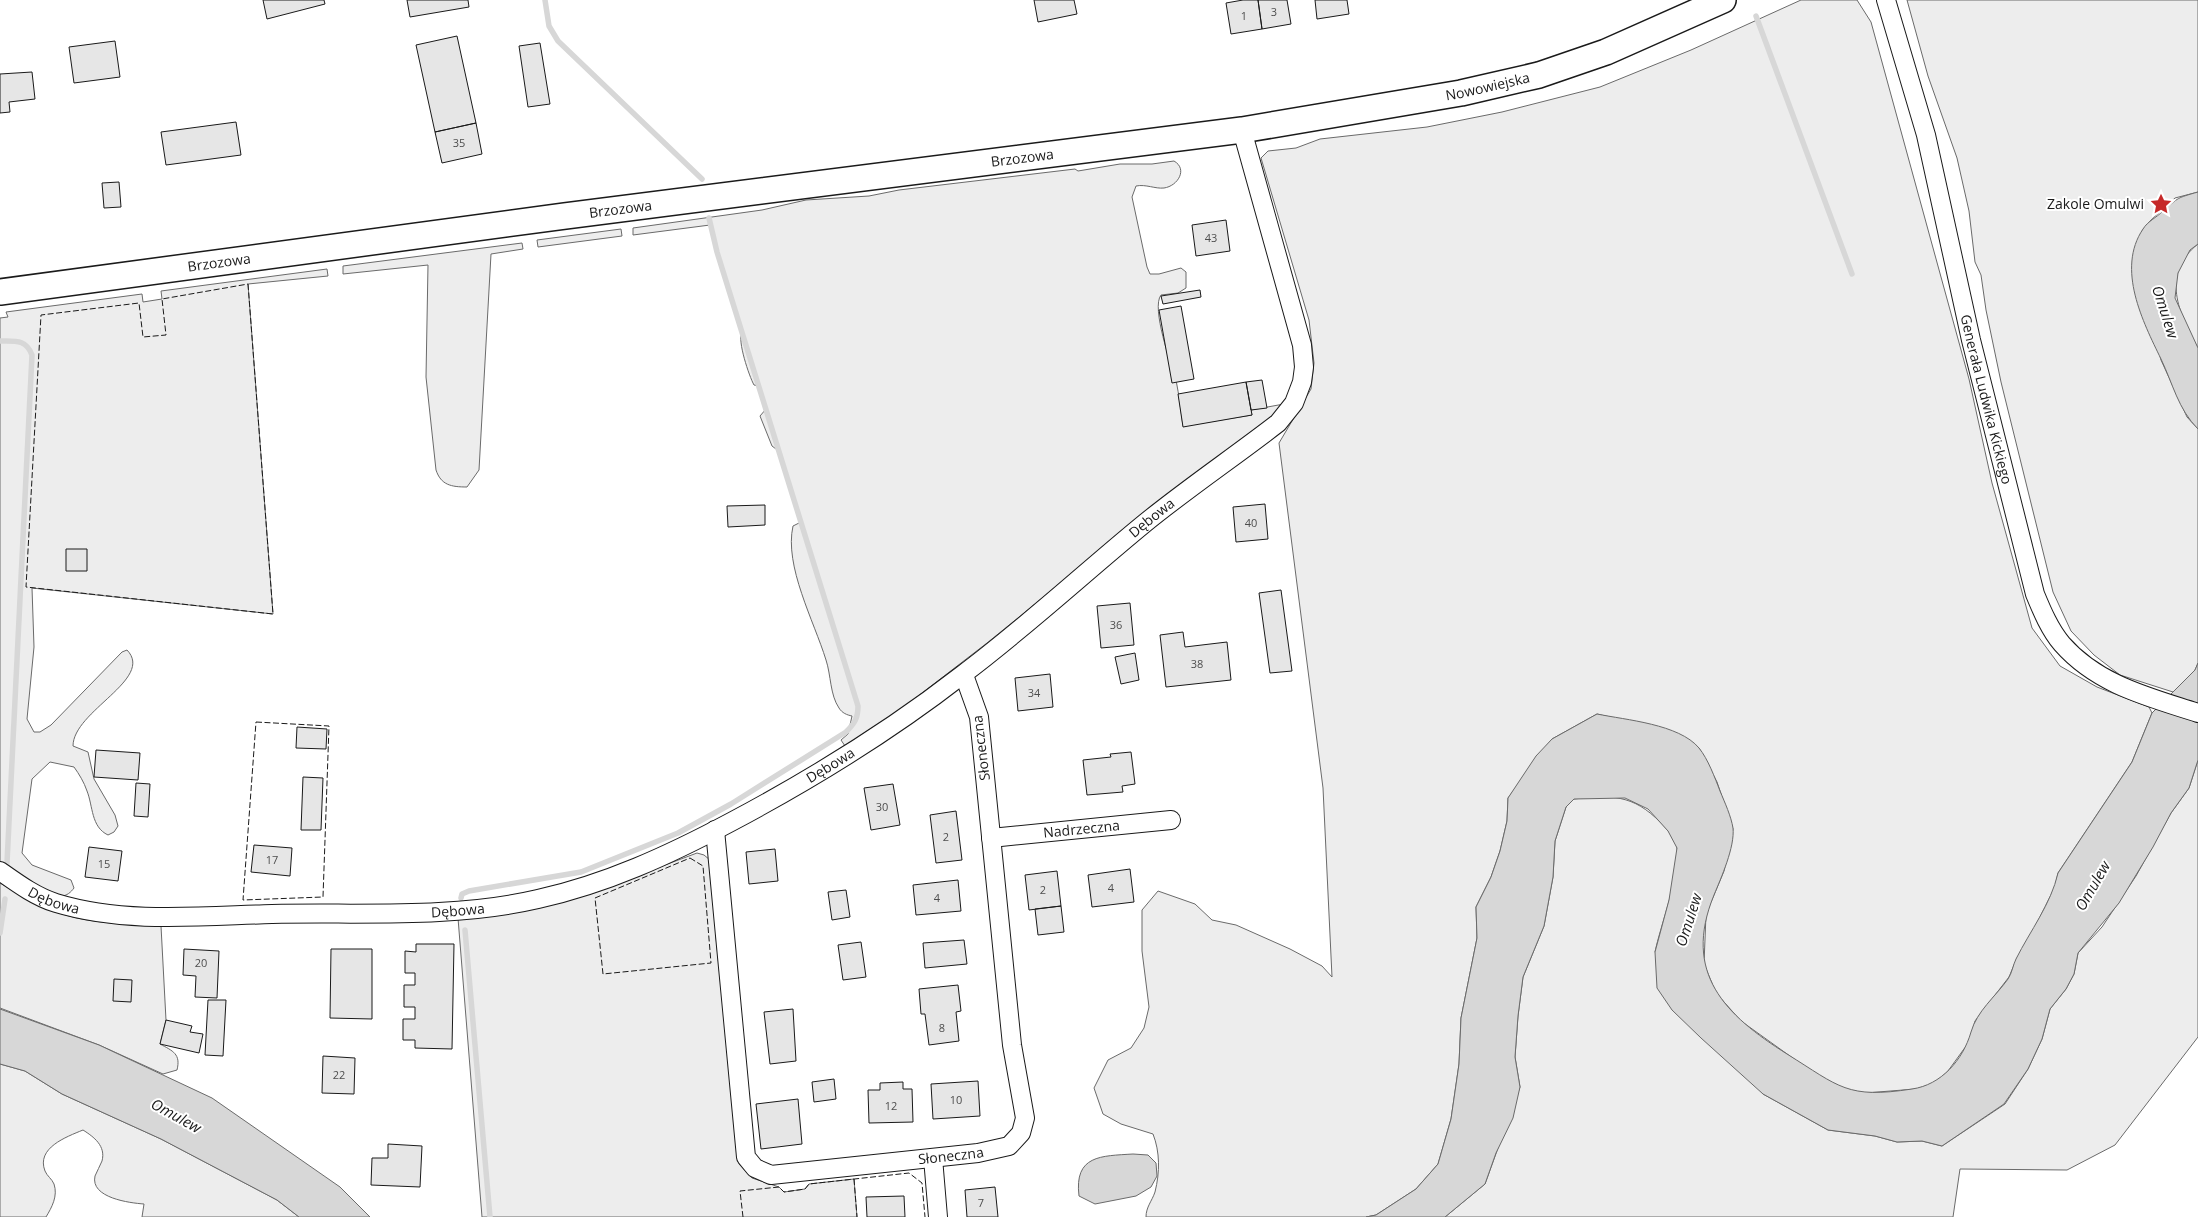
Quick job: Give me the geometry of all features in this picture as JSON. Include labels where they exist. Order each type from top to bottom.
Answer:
[{"type":"main road","name":"Nowowiejska","points":[[1242,130],[1461,93],[1539,75],[1606,52],[1723,0]]},
{"type":"main road","name":"Brzozowa","points":[[0,292],[555,218],[1242,130]]},
{"type":"street","name":"Generała Ludwika Kickiego","points":[[1886,0],[1926,135],[1971,340],[2035,594],[2045,617],[2061,643],[2082,665],[2111,683],[2198,713]]},
{"type":"street","name":"Dębowa","points":[[0,871],[40,896],[57,903],[127,915],[175,916],[454,910],[507,905],[577,890],[625,874],[715,830],[837,762],[964,675],[1148,521],[1278,423],[1294,403],[1304,367],[1299,328],[1242,130]]},
{"type":"street","name":"Słoneczna","points":[[715,830],[746,1157],[755,1168],[771,1175],[978,1153],[1009,1146],[1021,1133],[1025,1118],[1012,1045],[979,717],[964,675]]},
{"type":"street","name":"Nadrzeczna","points":[[992,838],[1171,820]]},
{"type":"street","points":[[933,1158],[938,1217]]},
{"type":"shaded area","points":[[1801,0],[1857,0],[1871,22],[1969,379],[1992,483],[2032,628],[2060,666],[2097,687],[2149,707],[2152,713],[2132,762],[2058,873],[2055,887],[2027,943],[2017,958],[2009,977],[1975,1021],[1969,1042],[1948,1071],[1935,1083],[1916,1089],[1865,1093],[1844,1089],[1815,1074],[1741,1021],[1716,993],[1704,964],[1706,914],[1724,871],[1733,829],[1717,782],[1699,748],[1619,719],[1597,714],[1552,739],[1508,798],[1507,821],[1500,851],[1491,877],[1476,907],[1477,938],[1461,1018],[1459,1064],[1451,1119],[1438,1164],[1416,1189],[1376,1215],[1366,1217],[1146,1217],[1158,1177],[1158,1155],[1153,1134],[1121,1124],[1103,1114],[1094,1088],[1108,1060],[1131,1048],[1144,1028],[1149,1007],[1142,951],[1142,910],[1158,891],[1195,904],[1212,920],[1236,925],[1290,949],[1322,966],[1332,977],[1323,788],[1279,443],[1311,389],[1314,363],[1309,320],[1261,158],[1268,151],[1296,148],[1320,139],[1427,127],[1502,112],[1600,87],[1691,50]]},
{"type":"shaded area","points":[[1907,0],[2198,0],[2198,192],[2175,198],[2150,221],[2142,231],[2134,254],[2161,360],[2187,417],[2198,429],[2198,663],[2195,670],[2173,692],[2120,675],[2094,655],[2071,631],[2053,592],[2001,382],[1986,310],[1981,275],[1975,262],[1969,211],[1957,158],[1928,76]]},
{"type":"shaded area","points":[[1174,161],[1178,164],[1181,173],[1177,181],[1164,188],[1136,186],[1132,197],[1150,274],[1159,274],[1181,268],[1186,272],[1186,288],[1178,293],[1161,295],[1158,312],[1166,350],[1176,380],[1183,426],[1252,415],[1251,410],[1284,404],[1277,413],[1193,476],[987,643],[900,710],[845,746],[841,740],[848,734],[852,716],[842,711],[836,703],[826,660],[796,576],[791,542],[793,526],[801,522],[780,452],[772,446],[760,416],[766,409],[759,386],[754,385],[742,350],[742,333],[710,225],[633,235],[633,228],[762,210],[806,200],[869,196],[899,190],[1075,169],[1078,171],[1120,164],[1152,164]]},
{"type":"shaded area","points":[[621,229],[622,236],[538,247],[537,240]]},
{"type":"shaded area","points":[[522,243],[523,249],[491,254],[479,470],[467,487],[451,486],[441,479],[436,470],[426,377],[428,265],[343,274],[343,266]]},
{"type":"shaded area","points":[[2198,244],[2198,348],[2180,308],[2176,281],[2179,268],[2186,256]]},
{"type":"shaded area","points":[[327,269],[328,276],[248,284],[273,614],[32,588],[34,647],[27,719],[34,732],[40,732],[51,725],[122,652],[127,650],[133,661],[130,672],[122,684],[85,720],[76,733],[73,746],[88,752],[94,779],[115,815],[118,826],[114,832],[108,835],[98,827],[93,816],[86,788],[74,767],[50,762],[32,779],[22,853],[32,865],[71,880],[74,888],[69,894],[63,896],[47,892],[0,861],[0,318],[8,317],[6,312],[142,294],[143,302],[162,299],[161,291]]},
{"type":"shaded area","points":[[2198,760],[2198,1037],[2115,1145],[2067,1170],[1960,1169],[1953,1217],[1445,1217],[1485,1184],[1520,1087],[1515,1057],[1523,977],[1544,926],[1553,877],[1555,841],[1566,807],[1574,799],[1610,797],[1631,802],[1651,813],[1673,838],[1677,848],[1676,871],[1655,952],[1763,1094],[1828,1130],[1875,1136],[1897,1142],[1922,1141],[1942,1146],[2005,1104],[2028,1069],[2042,1039],[2050,1009],[2066,989],[2074,974],[2078,953],[2102,927],[2136,876],[2171,813],[2189,788]]},
{"type":"shaded area","points":[[697,853],[704,855],[710,860],[714,885],[716,937],[739,1164],[752,1178],[779,1187],[784,1192],[805,1189],[809,1184],[854,1179],[857,1217],[482,1217],[458,918],[577,898]]},
{"type":"shaded area","points":[[0,883],[37,904],[77,918],[119,924],[161,926],[166,1020],[160,1044],[177,1057],[177,1070],[163,1074],[99,1045],[0,1008]]},
{"type":"shaded area","points":[[0,1064],[25,1071],[62,1094],[161,1139],[277,1200],[299,1217],[142,1217],[144,1204],[121,1201],[99,1190],[95,1183],[95,1176],[103,1156],[101,1146],[83,1130],[54,1144],[45,1156],[43,1163],[45,1171],[55,1188],[55,1197],[46,1217],[0,1217]]},
{"type":"water","name":"Omulew","points":[[2198,192],[2198,244],[2190,250],[2178,273],[2175,298],[2198,348],[2198,429],[2185,413],[2176,396],[2140,312],[2132,278],[2132,261],[2135,245],[2147,224],[2179,198]]},
{"type":"water","name":"Omulew","points":[[2198,663],[2198,760],[2189,788],[2171,813],[2119,903],[2078,953],[2074,974],[2066,989],[2050,1009],[2042,1039],[2028,1069],[2004,1104],[1942,1146],[1922,1141],[1897,1142],[1875,1136],[1828,1130],[1763,1094],[1701,1038],[1672,1010],[1657,988],[1655,952],[1669,900],[1677,848],[1668,831],[1648,809],[1625,798],[1574,799],[1566,807],[1555,841],[1553,877],[1544,926],[1523,977],[1515,1057],[1520,1087],[1513,1118],[1496,1153],[1485,1184],[1445,1217],[1366,1217],[1376,1215],[1416,1189],[1438,1164],[1451,1119],[1459,1064],[1461,1018],[1477,938],[1476,907],[1491,877],[1500,851],[1507,821],[1508,798],[1536,756],[1552,739],[1597,714],[1666,728],[1679,733],[1699,748],[1714,775],[1728,809],[1733,828],[1730,853],[1705,923],[1703,947],[1707,969],[1715,989],[1728,1007],[1745,1024],[1820,1075],[1845,1088],[1858,1091],[1890,1092],[1923,1087],[1941,1077],[1956,1061],[1967,1042],[1977,1017],[2009,977],[2016,959],[2050,896],[2058,873],[2132,762],[2152,713],[2195,670]]},
{"type":"water","name":"Omulew","points":[[0,1009],[99,1045],[212,1098],[340,1187],[370,1217],[299,1217],[277,1200],[161,1139],[62,1094],[25,1071],[0,1064]]},
{"type":"water","points":[[1133,1154],[1148,1155],[1156,1163],[1157,1176],[1151,1187],[1136,1196],[1095,1204],[1079,1196],[1081,1172],[1085,1165],[1101,1157]]},
{"type":"building","points":[[263,0],[324,0],[325,4],[267,19]]},
{"type":"building","points":[[407,0],[468,0],[469,7],[410,17]]},
{"type":"building","points":[[1034,0],[1074,0],[1077,14],[1038,22]]},
{"type":"building","points":[[1258,0],[1262,29],[1231,34],[1226,3]]},
{"type":"building","points":[[1258,0],[1287,0],[1291,24],[1262,29]]},
{"type":"building","points":[[1315,0],[1347,0],[1349,14],[1317,19]]},
{"type":"building","points":[[457,36],[476,123],[435,132],[416,45]]},
{"type":"building","points":[[115,41],[120,77],[74,83],[69,47]]},
{"type":"building","points":[[540,43],[550,104],[528,107],[519,46]]},
{"type":"building","points":[[32,72],[35,99],[9,102],[10,112],[0,113],[0,74]]},
{"type":"building","points":[[236,122],[241,155],[166,165],[161,132]]},
{"type":"building","points":[[476,123],[482,154],[442,163],[435,132]]},
{"type":"building","points":[[119,182],[121,207],[104,208],[102,183]]},
{"type":"building","points":[[1226,220],[1230,251],[1196,256],[1192,225]]},
{"type":"building","points":[[1200,290],[1201,297],[1163,304],[1161,296]]},
{"type":"building","points":[[1181,306],[1194,379],[1172,383],[1159,310]]},
{"type":"building","points":[[1262,380],[1267,408],[1251,410],[1246,382]]},
{"type":"building","points":[[1246,382],[1252,415],[1183,427],[1178,394]]},
{"type":"building","points":[[1265,504],[1268,539],[1236,542],[1233,507]]},
{"type":"building","points":[[765,505],[765,525],[728,527],[727,506]]},
{"type":"building","points":[[66,549],[87,549],[87,571],[66,571]]},
{"type":"building","points":[[1281,590],[1292,671],[1270,673],[1259,593]]},
{"type":"building","points":[[1130,603],[1134,645],[1101,648],[1097,606]]},
{"type":"building","points":[[1183,632],[1185,647],[1227,642],[1231,680],[1166,687],[1160,635]]},
{"type":"building","points":[[1135,653],[1139,680],[1121,684],[1115,657]]},
{"type":"building","points":[[1050,674],[1053,707],[1018,711],[1015,678]]},
{"type":"building","points":[[297,727],[327,729],[326,749],[296,748]]},
{"type":"building","points":[[96,750],[140,753],[138,780],[94,777]]},
{"type":"building","points":[[1131,752],[1135,784],[1122,786],[1123,792],[1087,795],[1083,760],[1111,757],[1110,754]]},
{"type":"building","points":[[303,777],[323,778],[321,830],[301,830]]},
{"type":"building","points":[[136,783],[150,784],[148,817],[134,816]]},
{"type":"building","points":[[893,784],[900,825],[871,830],[864,788]]},
{"type":"building","points":[[956,811],[962,860],[936,863],[930,815]]},
{"type":"building","points":[[254,845],[292,848],[290,876],[251,872]]},
{"type":"building","points":[[89,847],[122,851],[118,881],[85,877]]},
{"type":"building","points":[[775,849],[778,881],[749,884],[746,852]]},
{"type":"building","points":[[1130,869],[1134,902],[1092,907],[1088,875]]},
{"type":"building","points":[[1057,871],[1061,906],[1029,910],[1025,875]]},
{"type":"building","points":[[958,880],[961,911],[916,915],[913,885]]},
{"type":"building","points":[[846,890],[850,917],[832,920],[828,892]]},
{"type":"building","points":[[1061,906],[1064,932],[1038,935],[1035,909]]},
{"type":"building","points":[[964,940],[967,964],[925,968],[923,943]]},
{"type":"building","points":[[861,942],[866,977],[843,980],[838,945]]},
{"type":"building","points":[[416,944],[454,944],[452,1049],[415,1048],[415,1040],[403,1040],[403,1019],[415,1019],[415,1007],[404,1007],[404,985],[415,985],[415,973],[405,973],[405,951],[416,952]]},
{"type":"building","points":[[184,949],[219,951],[217,998],[195,997],[196,976],[183,975]]},
{"type":"building","points":[[331,949],[372,949],[372,1019],[330,1018]]},
{"type":"building","points":[[114,979],[132,980],[131,1002],[113,1001]]},
{"type":"building","points":[[958,985],[961,1011],[956,1012],[959,1041],[929,1045],[925,1014],[921,1014],[919,989]]},
{"type":"building","points":[[208,1000],[226,1000],[223,1056],[205,1055]]},
{"type":"building","points":[[793,1009],[796,1061],[770,1064],[764,1012]]},
{"type":"building","points":[[166,1020],[192,1026],[190,1032],[203,1034],[199,1053],[160,1044]]},
{"type":"building","points":[[323,1056],[355,1058],[354,1094],[322,1093]]},
{"type":"building","points":[[834,1079],[836,1099],[814,1102],[812,1082]]},
{"type":"building","points":[[978,1081],[980,1116],[933,1119],[931,1084]]},
{"type":"building","points":[[903,1082],[903,1089],[912,1089],[913,1122],[869,1123],[868,1090],[880,1090],[880,1083]]},
{"type":"building","points":[[798,1099],[802,1144],[761,1149],[756,1104]]},
{"type":"building","points":[[388,1144],[422,1146],[420,1187],[371,1185],[372,1158],[388,1158]]},
{"type":"building","points":[[995,1187],[998,1217],[967,1217],[965,1190]]},
{"type":"building","points":[[904,1196],[905,1217],[867,1217],[866,1197]]},
{"type":"waterway","points":[[545,0],[549,26],[558,41],[702,179]]},
{"type":"waterway","points":[[1756,16],[1852,274]]},
{"type":"waterway","points":[[461,898],[462,894],[469,891],[581,872],[678,833],[731,804],[846,732],[857,717],[858,706],[717,252],[709,218]]},
{"type":"waterway","points":[[0,341],[19,342],[27,346],[32,355],[7,863]]},
{"type":"waterway","points":[[0,933],[5,899]]},
{"type":"waterway","points":[[465,930],[490,1217]]},
{"type":"fence","points":[[248,284],[273,614],[26,587],[41,315],[139,303],[143,337],[166,335],[162,299],[248,284]]},
{"type":"fence","points":[[256,722],[329,726],[323,897],[243,900],[256,722]]},
{"type":"fence","points":[[690,858],[703,866],[711,963],[603,974],[595,898],[690,858]]},
{"type":"fence","points":[[743,1217],[740,1191],[779,1187],[784,1192],[805,1189],[809,1184],[909,1173],[922,1183],[925,1217]]},
{"type":"fence","points":[[854,1179],[857,1217]]},
{"type":"place","name":"Zakole Omulwi","points":[[2161,204]]}]
